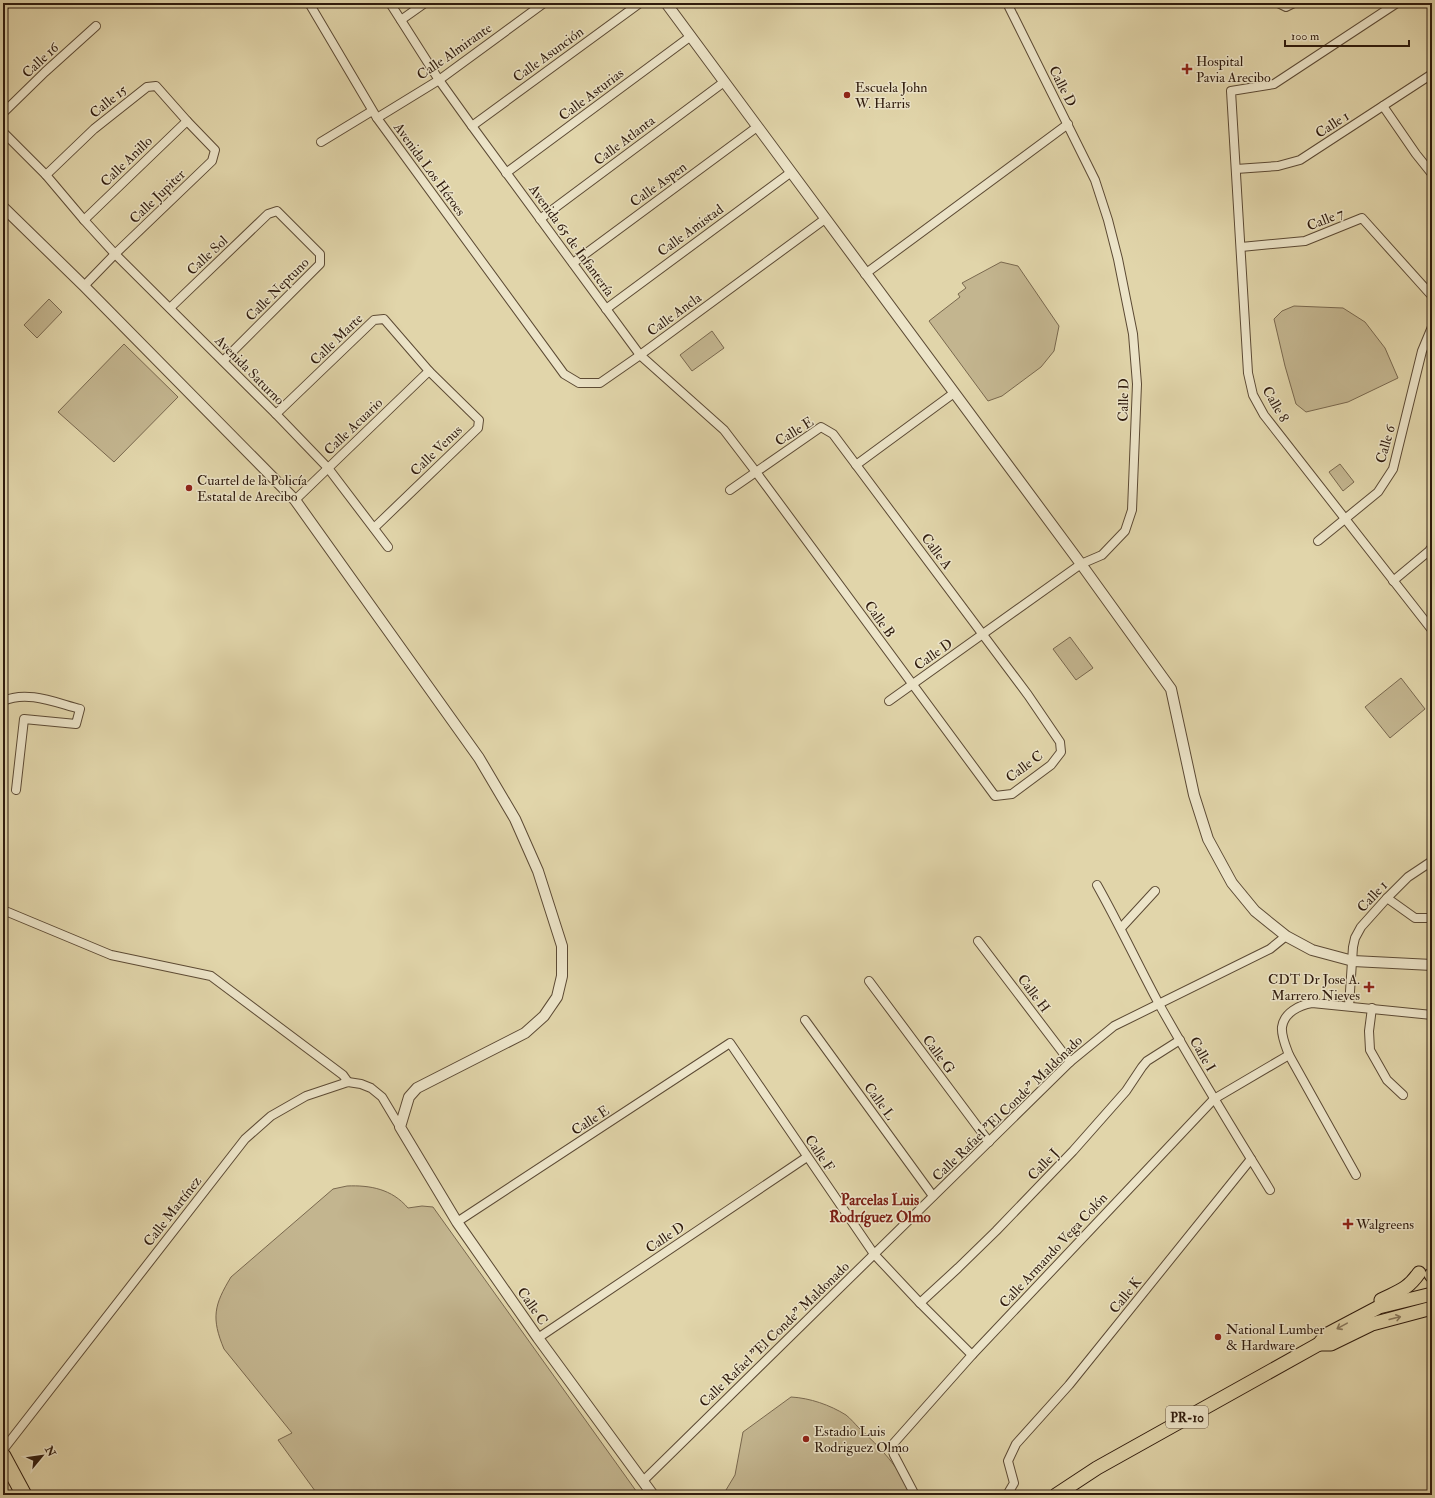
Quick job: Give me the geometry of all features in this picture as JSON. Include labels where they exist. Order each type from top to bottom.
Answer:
[{"type":"highway","points":[[3,1456],[24,1495]]},
{"type":"main road","points":[[1367,1313],[1374,1303],[1404,1290],[1411,1284],[1427,1275]]},
{"type":"main road","name":"PR-10","points":[[1056,1495],[1096,1468],[1319,1344],[1326,1335],[1367,1313],[1390,1304],[1432,1294]]},
{"type":"main road","name":"PR-10","points":[[1319,1344],[1331,1344],[1372,1324],[1432,1308]]},
{"type":"street","points":[[3,7],[7,3]]},
{"type":"street","name":"Avenida Los Héroes","points":[[309,3],[375,114],[542,343]]},
{"type":"street","name":"Avenida 65 de Infantería","points":[[390,3],[439,80],[640,355],[724,430],[756,472]]},
{"type":"street","points":[[401,20],[425,3]]},
{"type":"street","name":"Calle Almirante","points":[[321,142],[439,80],[544,3]]},
{"type":"street","name":"Calle Asunción","points":[[472,126],[640,3]]},
{"type":"street","points":[[666,3],[790,173],[1081,564],[1171,689],[1194,794],[1208,839],[1232,882],[1255,911],[1286,936],[1312,950],[1353,961],[1432,965]]},
{"type":"street","name":"Calle D","points":[[889,701],[1081,564],[1102,555],[1125,532],[1132,510],[1137,384],[1133,334],[1108,220],[1095,180],[1007,3]]},
{"type":"street","points":[[1278,3],[1286,7],[1294,3]]},
{"type":"street","name":"Calle 8","points":[[1397,3],[1274,84],[1231,91],[1248,374],[1253,394],[1264,415],[1432,630]]},
{"type":"street","name":"Calle 16","points":[[3,113],[44,72],[96,26]]},
{"type":"street","name":"Calle Asturias","points":[[506,173],[691,36]]},
{"type":"street","name":"Calle 1","points":[[1236,169],[1278,166],[1300,160],[1432,74]]},
{"type":"street","name":"Calle Atlanta","points":[[540,219],[724,82]]},
{"type":"street","name":"Calle 15","points":[[46,175],[94,129],[148,87],[156,86],[187,122]]},
{"type":"street","points":[[1383,106],[1416,154],[1432,174]]},
{"type":"street","name":"Calle Anillo","points":[[84,220],[187,122]]},
{"type":"street","name":"Calle Jupiter","points":[[84,286],[115,254],[212,161],[215,150],[187,122]]},
{"type":"street","points":[[865,274],[1068,124]]},
{"type":"street","name":"Calle Aspen","points":[[573,263],[757,127]]},
{"type":"street","name":"Avenida Saturno","points":[[3,132],[46,175],[115,254],[276,414],[328,468],[388,547]]},
{"type":"street","name":"Calle Amistad","points":[[606,309],[790,173]]},
{"type":"street","points":[[3,207],[84,286],[295,500],[479,758],[511,813],[538,871],[562,946],[562,976],[557,996],[544,1016],[525,1033],[417,1088],[409,1097],[400,1127]]},
{"type":"street","name":"Calle Neptuno","points":[[223,361],[320,264],[320,254],[277,211],[268,214],[261,220]]},
{"type":"street","name":"Calle 7","points":[[1241,247],[1305,241],[1362,218],[1432,296]]},
{"type":"street","name":"Calle Ancla","points":[[542,343],[564,374],[579,383],[600,383],[825,219]]},
{"type":"street","name":"Calle Sol","points":[[170,308],[261,220]]},
{"type":"street","name":"Calle Marte","points":[[276,414],[374,320],[384,319],[429,371]]},
{"type":"street","name":"Calle 6","points":[[1318,540],[1378,492],[1393,468],[1422,352],[1432,327]]},
{"type":"street","name":"Calle Acuario","points":[[295,500],[429,371]]},
{"type":"street","name":"Calle Venus","points":[[374,528],[478,428],[479,420],[429,371]]},
{"type":"street","points":[[856,465],[954,393]]},
{"type":"street","name":"Calle E","points":[[756,472],[821,427],[833,434],[856,465]]},
{"type":"street","name":"Calle A","points":[[856,465],[1028,695],[1060,742],[1061,752]]},
{"type":"street","points":[[730,490],[756,472]]},
{"type":"street","name":"Calle B","points":[[756,472],[983,780]]},
{"type":"street","points":[[1393,580],[1432,547]]},
{"type":"street","points":[[3,701],[13,696],[32,697],[80,709],[76,724],[24,719],[16,790]]},
{"type":"street","name":"Calle C","points":[[983,780],[995,796],[1012,794],[1051,765],[1061,752]]},
{"type":"street","name":"Calle 1","points":[[1349,1006],[1355,938],[1361,927],[1387,898],[1408,878],[1432,861]]},
{"type":"street","name":"Calle I","points":[[1097,885],[1121,928],[1159,1003],[1214,1099],[1270,1190]]},
{"type":"street","points":[[1121,928],[1155,891]]},
{"type":"street","points":[[1387,898],[1416,918],[1432,918]]},
{"type":"street","points":[[3,910],[111,955],[211,976],[343,1075],[348,1082],[361,1084],[372,1088],[382,1097],[400,1127]]},
{"type":"street","name":"Calle Rafael \"El Conde\" Maldonado","points":[[643,1480],[1070,1062],[1114,1026],[1270,949],[1286,936]]},
{"type":"street","name":"Calle H","points":[[978,941],[1070,1062]]},
{"type":"street","name":"Calle G","points":[[869,981],[989,1142]]},
{"type":"street","points":[[1356,1175],[1289,1055],[1282,1028],[1286,1017],[1301,1005],[1312,1003],[1432,1015]]},
{"type":"street","points":[[1372,1008],[1369,1030],[1370,1050],[1387,1080],[1403,1095]]},
{"type":"street","name":"Calle L","points":[[805,1020],[933,1196]]},
{"type":"street","name":"Calle J","points":[[920,1303],[996,1231],[1073,1151],[1126,1091],[1147,1061],[1180,1040]]},
{"type":"street","name":"Calle E","points":[[457,1222],[730,1043],[734,1049]]},
{"type":"street","name":"Calle F","points":[[734,1049],[874,1254],[972,1355]]},
{"type":"street","name":"Calle Armando Vega Colón","points":[[915,1495],[894,1455],[892,1449],[893,1444],[972,1355],[1214,1099],[1289,1055]]},
{"type":"street","name":"Calle Martínez","points":[[3,1450],[245,1139],[271,1116],[306,1096],[348,1082]]},
{"type":"street","name":"Calle C","points":[[400,1127],[457,1222],[538,1338],[653,1495]]},
{"type":"street","name":"Calle D","points":[[538,1338],[807,1157]]},
{"type":"street","name":"Calle K","points":[[1007,1495],[1014,1483],[1008,1461],[1016,1444],[1069,1385],[1251,1159]]},
{"type":"shaded area","points":[[1001,262],[1018,266],[1059,326],[1054,351],[1041,367],[1002,396],[988,401],[929,321],[960,297],[958,294],[966,288],[962,283]]},
{"type":"shaded area","points":[[49,299],[62,312],[37,338],[24,325]]},
{"type":"shaded area","points":[[1294,306],[1343,308],[1365,322],[1385,348],[1398,378],[1348,402],[1306,412],[1296,404],[1274,319],[1282,311]]},
{"type":"shaded area","points":[[712,331],[724,348],[692,371],[680,355]]},
{"type":"shaded area","points":[[124,344],[178,397],[114,462],[58,412]]},
{"type":"shaded area","points":[[1340,464],[1354,482],[1343,491],[1329,472]]},
{"type":"shaded area","points":[[1070,637],[1093,668],[1076,680],[1053,649]]},
{"type":"shaded area","points":[[1401,678],[1425,709],[1390,738],[1365,707]]},
{"type":"shaded area","points":[[347,1186],[364,1186],[388,1192],[395,1196],[408,1208],[422,1206],[433,1207],[639,1495],[318,1495],[278,1440],[292,1433],[224,1349],[217,1329],[216,1312],[221,1296],[231,1277],[333,1189]]},
{"type":"shaded area","name":"Estadio Luis Rodriguez Olmo","points":[[791,1397],[820,1403],[846,1415],[875,1443],[896,1467],[911,1495],[723,1495],[735,1475],[743,1432]]},
{"type":"place","name":"Hospital Pavia Arecibo","points":[[1187,69]]},
{"type":"place","name":"Escuela John W. Harris","points":[[847,95]]},
{"type":"place","name":"Cuartel de la Policía Estatal de Arecibo","points":[[189,488]]},
{"type":"place","name":"CDT Dr Jose A. Marrero Nieves","points":[[1369,987]]},
{"type":"place","name":"Walgreens","points":[[1348,1224]]},
{"type":"place","name":"National Lumber & Hardware","points":[[1218,1337]]},
{"type":"place","name":"Estadio Luis Rodriguez Olmo","points":[[806,1439]]},
{"type":"district","name":"Parcelas Luis Rodríguez Olmo","points":[[880,1208]]}]
